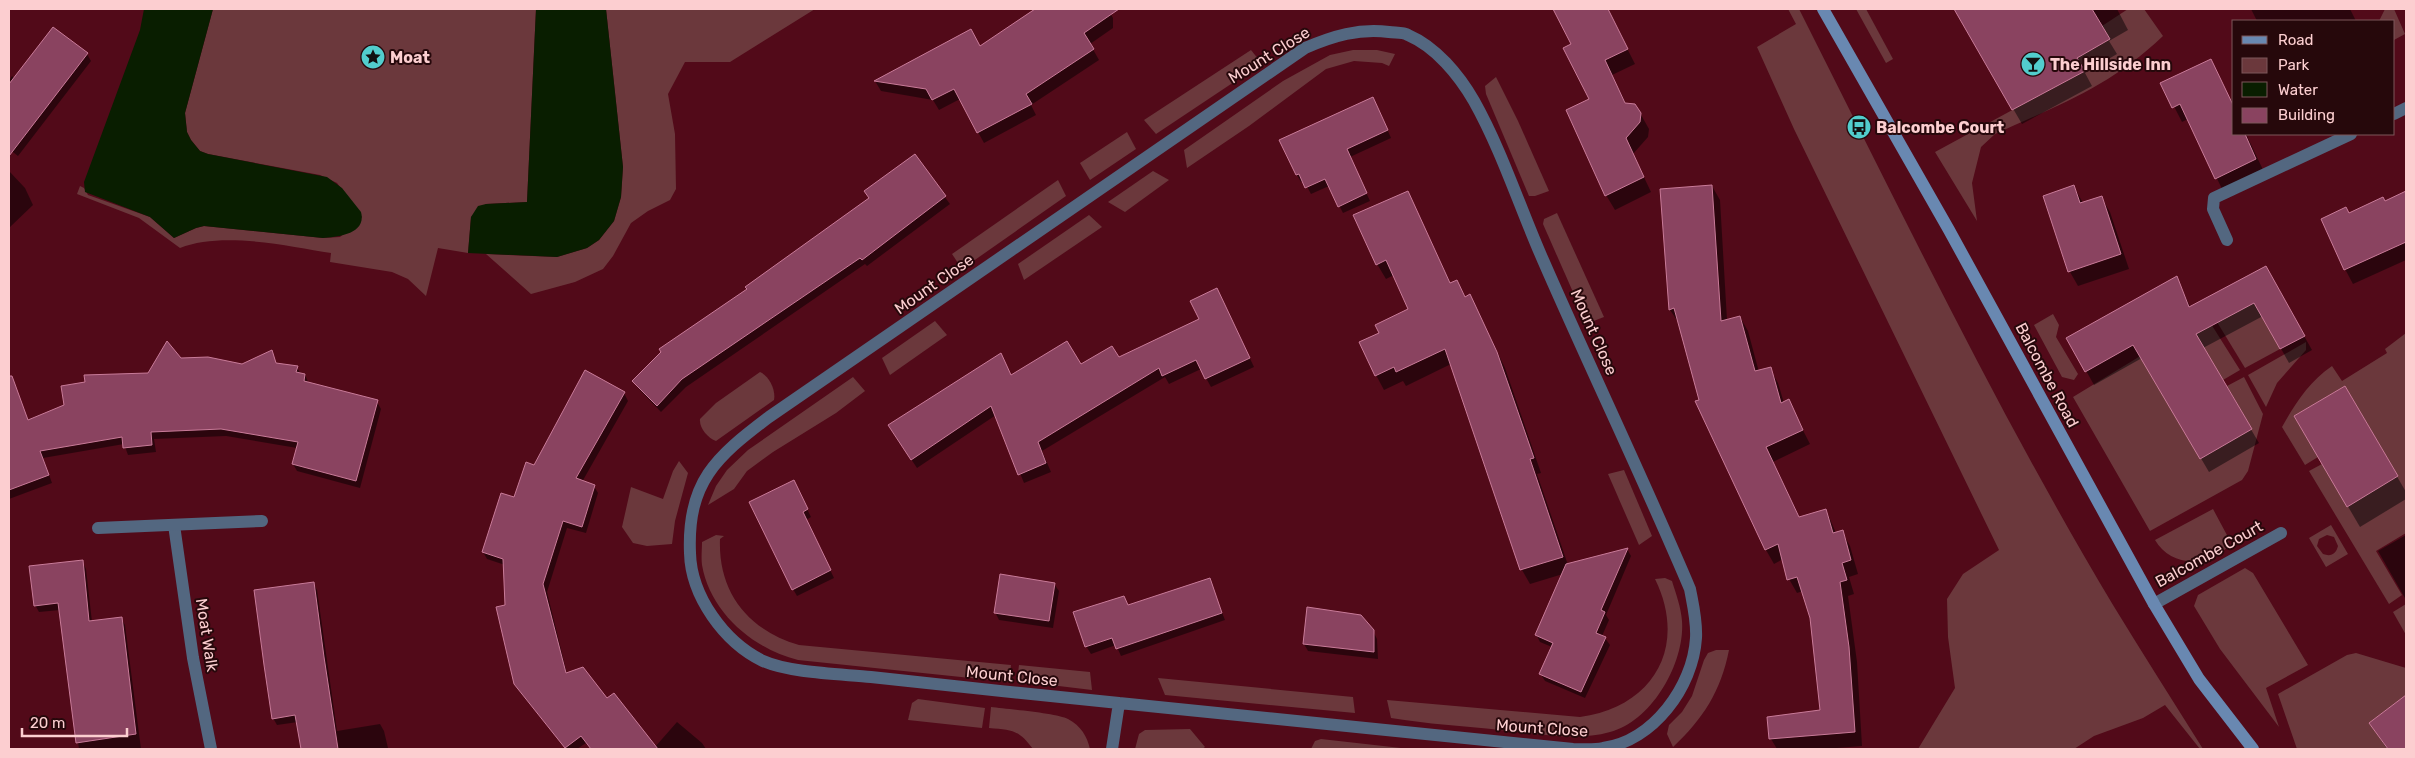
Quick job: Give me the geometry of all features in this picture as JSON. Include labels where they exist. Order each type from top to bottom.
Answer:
[{"type":"main road","name":"Balcombe Road","points":[[1823,9],[1949,230],[2154,604],[2199,679],[2253,749]]},
{"type":"street","name":"Mount Close","points":[[1377,30],[1407,34],[1430,49],[1452,69],[1474,100],[1690,589],[1695,616],[1696,639],[1691,664],[1669,706],[1652,724],[1632,739],[1604,748],[1573,749],[1119,704],[818,671],[765,662],[742,649],[723,629],[707,607],[696,586],[690,560],[689,533],[693,508],[701,483],[717,460],[769,417],[1305,48],[1330,37],[1352,32],[1377,30]]},
{"type":"street","points":[[2227,240],[2213,209],[2214,198],[2349,135]]},
{"type":"street","points":[[98,528],[262,521]]},
{"type":"street","name":"Moat Walk","points":[[174,525],[193,658],[211,749]]},
{"type":"street","name":"Balcombe Court","points":[[2154,604],[2281,533]]},
{"type":"street","points":[[1112,749],[1119,704]]},
{"type":"green space","points":[[213,9],[536,9],[527,202],[486,204],[471,217],[468,253],[438,248],[426,296],[408,279],[392,272],[330,262],[331,253],[235,240],[197,243],[180,248],[139,218],[77,194],[80,186],[84,188],[88,195],[150,217],[174,238],[204,226],[323,238],[340,237],[362,217],[337,183],[320,175],[208,154],[200,151],[191,140],[187,132],[185,113]]},
{"type":"green space","points":[[606,9],[815,9],[730,62],[685,62],[668,94],[675,134],[676,189],[670,200],[648,211],[631,223],[613,256],[603,269],[575,282],[531,294],[486,254],[557,257],[587,248],[599,240],[614,221],[621,197],[623,167]]},
{"type":"green space","points":[[1788,9],[1799,9],[1912,235],[2030,459],[2113,605],[2203,749],[2200,749],[2165,705],[2143,718],[2094,736],[2074,749],[1918,749],[1955,688],[1948,637],[1947,599],[1963,574],[1999,550],[1794,129],[1757,47],[1796,24]]},
{"type":"green space","points":[[1856,9],[1866,9],[1893,59],[1886,63]]},
{"type":"green space","points":[[2128,9],[2144,9],[2163,36],[2124,68],[2104,81],[2084,93],[1995,134],[1981,147],[1972,183],[1977,221],[1935,152],[2084,71],[2077,58],[2110,39],[2102,26]]},
{"type":"green space","points":[[2385,9],[2394,9],[2405,34],[2395,39],[2395,20],[2380,20]]},
{"type":"green space","points":[[1251,50],[1259,60],[1258,66],[1156,134],[1144,120]]},
{"type":"green space","points":[[1353,50],[1377,50],[1395,54],[1389,66],[1382,63],[1354,61],[1326,69],[1249,126],[1187,168],[1184,150],[1283,81],[1330,55]]},
{"type":"green space","points":[[1496,77],[1549,191],[1529,196],[1486,94],[1485,86]]},
{"type":"green space","points":[[1127,132],[1136,149],[1090,180],[1080,163]]},
{"type":"green space","points":[[1153,171],[1169,180],[1125,212],[1108,202]]},
{"type":"green space","points":[[1058,180],[1066,196],[962,269],[952,254]]},
{"type":"green space","points":[[1557,213],[1604,317],[1591,322],[1584,317],[1543,224],[1544,219]]},
{"type":"green space","points":[[1089,215],[1102,227],[1024,280],[1018,264]]},
{"type":"green space","points":[[2254,303],[2280,349],[2245,368],[2217,322]]},
{"type":"green space","points":[[2053,314],[2059,325],[2056,337],[2078,374],[2074,380],[2062,377],[2034,325]]},
{"type":"green space","points":[[2206,316],[2240,370],[2223,380],[2198,338],[2147,368],[2252,429],[2227,386],[2244,377],[2263,414],[2248,471],[2242,480],[2150,531],[2073,397]]},
{"type":"green space","points":[[935,321],[947,335],[890,375],[882,358]]},
{"type":"green space","points":[[2406,333],[2406,533],[2376,551],[2402,595],[2389,604],[2309,471],[2322,464],[2347,506],[2398,476],[2345,386],[2294,416],[2318,457],[2305,465],[2282,427],[2304,393],[2324,372],[2332,366],[2342,381],[2387,353],[2385,349]]},
{"type":"green space","points":[[2306,342],[2306,350],[2277,383],[2266,407],[2248,375]]},
{"type":"green space","points":[[760,372],[771,384],[774,400],[716,441],[710,438],[703,429],[700,419],[716,403]]},
{"type":"green space","points":[[853,377],[865,391],[836,413],[773,452],[747,471],[734,489],[708,505],[716,486],[727,470],[748,450]]},
{"type":"green space","points":[[679,461],[688,473],[675,521],[672,544],[647,546],[633,543],[622,527],[631,487],[663,499],[673,471]]},
{"type":"green space","points":[[1624,470],[1652,536],[1639,545],[1608,474]]},
{"type":"green space","points":[[2213,509],[2228,537],[2229,547],[2213,557],[2200,561],[2178,559],[2165,552],[2155,540]]},
{"type":"green space","points":[[2331,525],[2348,554],[2326,567],[2309,538]],"holes":[[[2327,535],[2334,537],[2338,546],[2336,551],[2331,555],[2323,554],[2317,546],[2319,539]]]},
{"type":"green space","points":[[716,535],[724,536],[720,539],[721,558],[724,576],[731,592],[751,619],[765,630],[799,645],[1011,665],[1009,682],[798,660],[781,655],[765,647],[750,638],[724,613],[714,598],[707,582],[702,565],[702,542]]},
{"type":"green space","points":[[2245,568],[2253,573],[2308,665],[2266,688],[2279,727],[2220,649],[2194,606],[2198,595]]},
{"type":"green space","points":[[1665,578],[1672,581],[1682,621],[1678,655],[1672,672],[1652,703],[1625,726],[1597,735],[1569,737],[1391,718],[1387,700],[1580,717],[1606,711],[1628,701],[1645,687],[1658,669],[1665,649],[1668,627],[1664,604],[1655,579]]},
{"type":"green space","points":[[2406,604],[2406,635],[2393,612]]},
{"type":"green space","points":[[1716,650],[1729,650],[1726,665],[1716,691],[1702,715],[1673,747],[1667,734],[1669,725],[1682,712],[1692,696],[1708,653]]},
{"type":"green space","points":[[2356,653],[2406,668],[2406,695],[2369,723],[2388,749],[2297,749],[2278,694],[2347,655]]},
{"type":"green space","points":[[1019,665],[1090,672],[1092,690],[1017,681]]},
{"type":"green space","points":[[1158,678],[1353,697],[1355,713],[1165,695]]},
{"type":"green space","points":[[918,699],[985,708],[982,728],[908,720],[912,703]]},
{"type":"green space","points":[[991,707],[1043,713],[1068,719],[1083,732],[1090,749],[1033,749],[1024,738],[1015,732],[989,728]]},
{"type":"green space","points":[[1190,729],[1205,747],[1202,749],[1135,749],[1139,734],[1145,730]]},
{"type":"green space","points":[[1321,739],[1401,749],[1311,749],[1315,741]]},
{"type":"water","points":[[144,9],[213,9],[185,113],[187,132],[200,151],[327,177],[342,188],[361,212],[362,219],[360,225],[355,230],[336,237],[323,238],[204,226],[174,238],[150,217],[85,192],[84,182],[140,30]]},
{"type":"water","points":[[536,9],[606,9],[623,167],[621,197],[614,221],[599,240],[587,248],[557,257],[468,253],[471,217],[478,206],[527,202]]},
{"type":"building","points":[[1035,9],[1119,9],[1084,33],[1094,49],[1026,94],[1032,104],[977,133],[954,89],[932,100],[926,89],[874,81],[971,29],[980,46]]},
{"type":"building","points":[[1553,9],[1608,9],[1628,49],[1605,60],[1625,103],[1635,104],[1641,113],[1640,122],[1626,138],[1644,177],[1605,196],[1566,110],[1589,99],[1563,48],[1571,44]]},
{"type":"building","name":"The Hillside Inn","points":[[1954,9],[2092,9],[2110,39],[2077,58],[2085,71],[2012,110]]},
{"type":"building","points":[[53,27],[88,53],[9,156],[9,84]]},
{"type":"building","points":[[2211,59],[2232,103],[2232,135],[2245,135],[2256,159],[2215,179],[2180,104],[2172,108],[2160,83]]},
{"type":"building","points":[[1373,97],[1388,130],[1347,149],[1367,193],[1338,207],[1325,179],[1305,188],[1299,174],[1296,175],[1279,140]]},
{"type":"building","points":[[915,154],[946,196],[862,260],[860,258],[682,379],[657,406],[632,381],[661,352],[659,349],[747,289],[745,287],[869,198],[864,191]]},
{"type":"building","points":[[1712,185],[1721,321],[1740,316],[1755,371],[1771,367],[1781,403],[1789,399],[1803,430],[1766,447],[1799,517],[1826,509],[1833,533],[1843,530],[1851,560],[1842,563],[1847,580],[1840,582],[1849,647],[1855,732],[1769,739],[1767,717],[1820,710],[1810,618],[1797,577],[1787,580],[1778,544],[1765,550],[1695,401],[1699,400],[1674,308],[1669,310],[1660,189]]},
{"type":"building","points":[[2074,185],[2080,203],[2102,196],[2121,254],[2068,272],[2043,196]]},
{"type":"building","points":[[1408,191],[1450,283],[1457,280],[1465,297],[1470,294],[1497,352],[1534,458],[1530,459],[1563,557],[1520,570],[1445,349],[1396,372],[1394,367],[1375,376],[1359,342],[1379,333],[1375,325],[1408,309],[1386,260],[1376,265],[1353,215]]},
{"type":"building","points":[[2406,191],[2406,242],[2344,270],[2321,219],[2346,207],[2349,213],[2383,197],[2385,201]]},
{"type":"building","points":[[2266,266],[2305,336],[2280,349],[2254,303],[2196,334],[2252,429],[2200,459],[2133,345],[2085,372],[2066,338],[2177,276],[2189,307]]},
{"type":"building","points":[[1217,288],[1250,358],[1205,379],[1196,360],[1162,376],[1159,368],[1038,442],[1046,463],[1018,475],[991,406],[911,460],[888,425],[1001,353],[1011,375],[1067,341],[1081,364],[1112,346],[1119,357],[1199,319],[1190,301]]},
{"type":"building","points":[[167,341],[181,358],[208,357],[242,364],[272,350],[276,363],[298,366],[296,372],[305,374],[304,381],[378,400],[356,481],[292,464],[298,442],[221,429],[151,432],[152,445],[123,448],[122,437],[40,451],[49,475],[9,490],[9,376],[12,376],[28,420],[64,405],[61,386],[85,382],[84,375],[148,373]]},
{"type":"building","points":[[585,370],[625,392],[576,478],[595,485],[582,527],[563,521],[543,584],[566,673],[583,667],[607,698],[614,693],[658,749],[591,749],[581,736],[565,748],[514,684],[496,607],[505,605],[503,559],[482,552],[501,493],[514,497],[526,462],[534,465]]},
{"type":"building","points":[[2345,386],[2398,476],[2347,507],[2294,416]]},
{"type":"building","points":[[794,480],[808,509],[803,512],[831,570],[792,590],[749,502]]},
{"type":"building","points":[[1628,548],[1601,610],[1605,612],[1596,633],[1606,637],[1581,692],[1539,674],[1553,643],[1535,635],[1566,564]]},
{"type":"building","points":[[83,560],[89,621],[122,617],[136,734],[76,743],[58,603],[34,606],[29,566]]},
{"type":"building","points":[[1000,574],[1055,583],[1049,621],[994,613]]},
{"type":"building","points":[[1210,578],[1222,613],[1116,649],[1112,638],[1085,647],[1073,612],[1124,596],[1128,605]]},
{"type":"building","points":[[314,582],[338,749],[301,749],[295,715],[272,719],[264,665],[254,590]]},
{"type":"building","points":[[1307,607],[1361,615],[1374,630],[1374,652],[1303,644]]},
{"type":"building","points":[[2406,695],[2406,749],[2388,749],[2369,723]]},
{"type":"place","name":"Moat","points":[[373,57]]},
{"type":"place","name":"The Hillside Inn","points":[[2033,64]]},
{"type":"place","name":"Balcombe Court","points":[[1859,127]]}]
